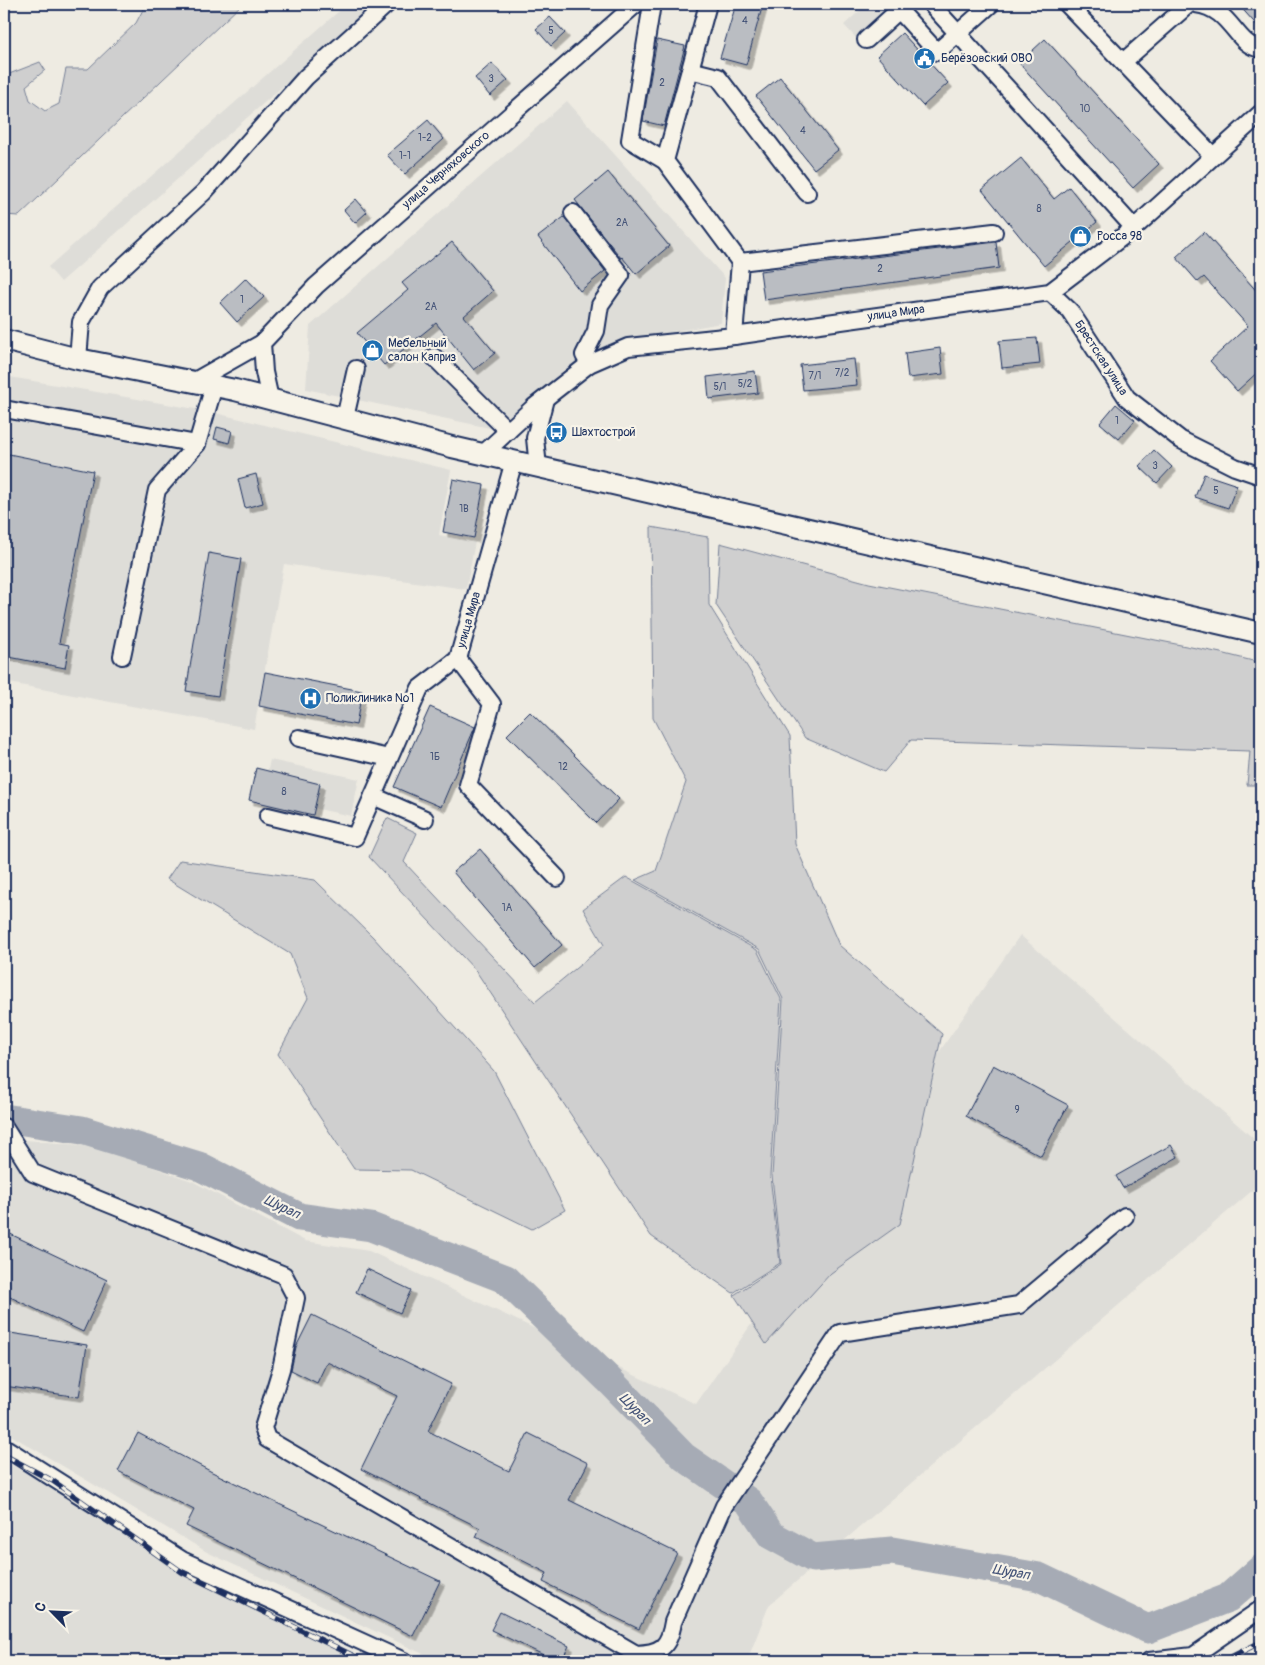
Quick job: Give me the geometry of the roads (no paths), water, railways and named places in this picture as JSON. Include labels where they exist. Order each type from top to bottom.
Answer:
[{"type":"main road","points":[[4,340],[78,359],[270,399],[514,462],[1261,633]]},
{"type":"street","points":[[78,359],[81,322],[100,288],[204,192],[306,77],[387,4]]},
{"type":"street","name":"улица Черняховского","points":[[193,382],[262,343],[316,286],[636,4]]},
{"type":"street","points":[[652,4],[630,140],[665,161],[740,262],[734,336]]},
{"type":"street","points":[[665,161],[708,4]]},
{"type":"street","points":[[931,4],[1134,228]]},
{"type":"street","points":[[866,40],[899,10],[937,52],[991,4]]},
{"type":"street","points":[[1068,4],[1213,156]]},
{"type":"street","points":[[1123,62],[1189,4]]},
{"type":"street","points":[[1196,4],[1220,12],[1248,44],[1261,49]]},
{"type":"street","points":[[690,70],[718,77],[807,193]]},
{"type":"street","name":"улица Мира","points":[[483,454],[545,398],[589,364],[628,347],[734,336],[1050,292],[1134,228],[1261,113]]},
{"type":"street","points":[[573,213],[621,276],[600,306],[596,331],[584,355],[589,364]]},
{"type":"street","points":[[740,262],[994,232]]},
{"type":"street","name":"Брестская улица","points":[[1050,292],[1070,310],[1127,398],[1181,440],[1235,466],[1261,476]]},
{"type":"street","points":[[262,343],[264,372],[270,399]]},
{"type":"street","points":[[434,357],[508,431]]},
{"type":"street","points":[[345,418],[356,369]]},
{"type":"street","points":[[122,656],[157,490],[197,444],[214,386]]},
{"type":"street","points":[[538,467],[534,438],[545,398]]},
{"type":"street","points":[[4,409],[197,444]]},
{"type":"street","name":"улица Мира","points":[[268,816],[356,837],[420,688],[458,659],[514,462]]},
{"type":"street","points":[[458,659],[492,704],[468,785],[557,878]]},
{"type":"street","points":[[299,738],[389,758]]},
{"type":"street","points":[[373,796],[425,819]]},
{"type":"street","points":[[4,1127],[33,1174],[284,1275],[296,1298],[282,1369],[263,1428],[267,1439],[636,1654],[654,1654],[670,1640],[673,1622],[724,1506],[747,1475],[840,1333],[1019,1305],[1125,1216]]},
{"type":"street","points":[[4,1447],[182,1560],[404,1661]]},
{"type":"street","points":[[1149,1661],[1192,1656],[1261,1609]]},
{"type":"waterway","name":"Шурап","points":[[4,1118],[82,1130],[199,1166],[299,1217],[371,1227],[505,1279],[608,1379],[684,1457],[749,1502],[771,1535],[813,1558],[892,1551],[1039,1577],[1148,1629],[1228,1598],[1261,1569]]},
{"type":"railway","points":[[4,1455],[53,1481],[182,1572],[364,1661]]},
{"type":"railway","points":[[1223,1661],[1261,1642]]},
{"type":"place","name":"Берёзовский ОВО","points":[[925,58]]},
{"type":"place","name":"Росса 98","points":[[1081,236]]},
{"type":"place","name":"Мебельный салон Каприз","points":[[372,350]]},
{"type":"place","name":"Шахтострой","points":[[556,432]]},
{"type":"place","name":"Поликлиника №1","points":[[310,698]]}]
